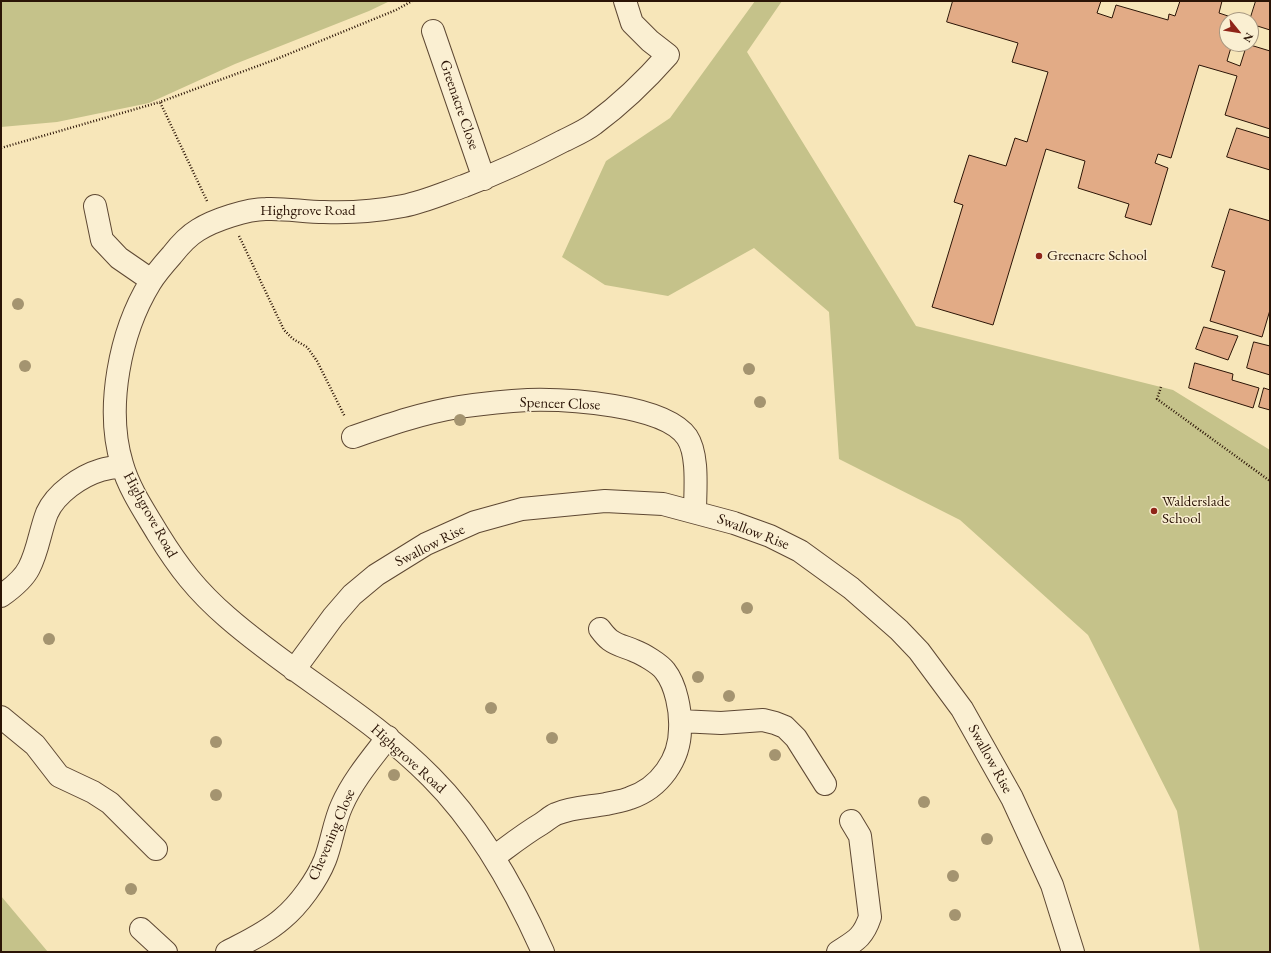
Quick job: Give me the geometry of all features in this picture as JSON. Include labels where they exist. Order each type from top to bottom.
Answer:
[{"type":"street","name":"Highgrove Road","points":[[543,952],[524,908],[494,857],[472,824],[432,777],[388,737],[294,670],[240,628],[196,589],[175,562],[146,514],[122,466],[115,432],[115,395],[118,373],[126,339],[140,301],[151,280],[178,247],[198,230],[225,218],[265,209],[328,213],[378,211],[408,206],[484,179],[542,152],[592,126],[652,73],[668,55],[650,42],[632,23],[625,1]]},
{"type":"street","name":"Greenacre Close","points":[[434,31],[484,179]]},
{"type":"street","points":[[95,206],[102,240],[119,258],[151,280]]},
{"type":"street","name":"Spencer Close","points":[[353,437],[416,416],[460,407],[528,400],[564,401],[626,408],[659,417],[675,425],[687,438],[694,457],[695,512]]},
{"type":"street","points":[[1,596],[13,588],[29,569],[36,552],[41,530],[48,512],[59,495],[73,483],[100,470],[122,466]]},
{"type":"street","name":"Swallow Rise","points":[[294,670],[333,617],[352,595],[376,575],[426,544],[475,522],[522,509],[606,501],[663,504],[741,525],[770,536],[800,551],[851,588],[899,630],[919,651],[962,709],[1012,798],[1052,885],[1073,952]]},
{"type":"street","points":[[494,857],[525,834],[556,814],[583,807],[631,798],[649,788],[662,776],[669,767],[675,755],[680,736],[680,721],[674,684],[664,670],[636,651],[609,640],[600,629]]},
{"type":"street","points":[[1,717],[35,746],[59,776],[93,792],[110,803],[156,849]]},
{"type":"street","points":[[680,721],[721,723],[762,720],[785,727],[796,738],[825,784]]},
{"type":"street","name":"Chevening Close","points":[[227,952],[257,936],[283,918],[307,891],[325,859],[342,805],[353,785],[388,737]]},
{"type":"street","points":[[838,952],[860,937],[866,928],[870,917],[860,836],[851,821]]},
{"type":"street","points":[[141,929],[166,952]]},
{"type":"path","points":[[1,148],[160,102],[274,60],[396,10],[412,1]]},
{"type":"path","points":[[160,102],[225,218],[239,236],[284,330],[293,339],[307,347],[317,361],[342,410],[353,437]]},
{"type":"path","points":[[1161,387],[1157,399],[1270,481]]},
{"type":"shaded area","points":[[1,1],[390,1],[369,11],[235,64],[149,103],[57,122],[1,127]]},
{"type":"shaded area","points":[[755,1],[782,1],[747,52],[916,326],[1173,390],[1270,450],[1270,952],[1200,952],[1177,811],[1088,635],[960,520],[839,459],[829,312],[754,248],[668,296],[605,285],[562,257],[606,161],[670,118]]},
{"type":"shaded area","points":[[1,896],[48,952],[1,952]]},
{"type":"building","points":[[953,1],[1101,1],[1097,13],[1112,18],[1116,5],[1168,20],[1169,14],[1175,16],[1180,1],[1222,1],[1219,12],[1219,52],[1230,52],[1227,61],[1240,66],[1244,52],[1259,52],[1259,48],[1270,51],[1270,129],[1225,115],[1237,76],[1199,65],[1171,158],[1158,154],[1155,163],[1168,168],[1151,225],[1125,217],[1129,204],[1078,188],[1085,161],[1046,149],[993,325],[932,307],[963,205],[954,202],[969,155],[1006,166],[1015,138],[1027,142],[1048,72],[1012,62],[1018,43],[947,22]]},
{"type":"building","points":[[1256,1],[1270,1],[1270,30],[1259,27],[1259,12],[1253,12]]},
{"type":"building","points":[[1237,128],[1270,138],[1270,170],[1227,157]]},
{"type":"building","points":[[1230,209],[1270,221],[1270,310],[1262,337],[1210,321],[1225,271],[1212,267]]},
{"type":"building","points":[[1204,327],[1238,336],[1228,360],[1196,349]]},
{"type":"building","points":[[1254,342],[1270,346],[1270,375],[1247,368]]},
{"type":"building","points":[[1195,363],[1233,374],[1232,380],[1259,388],[1253,408],[1189,388]]},
{"type":"building","points":[[1264,388],[1270,390],[1270,410],[1259,407]]},
{"type":"place","name":"Greenacre School","points":[[1039,256]]},
{"type":"place","name":"Walderslade School","points":[[1154,511]]}]
